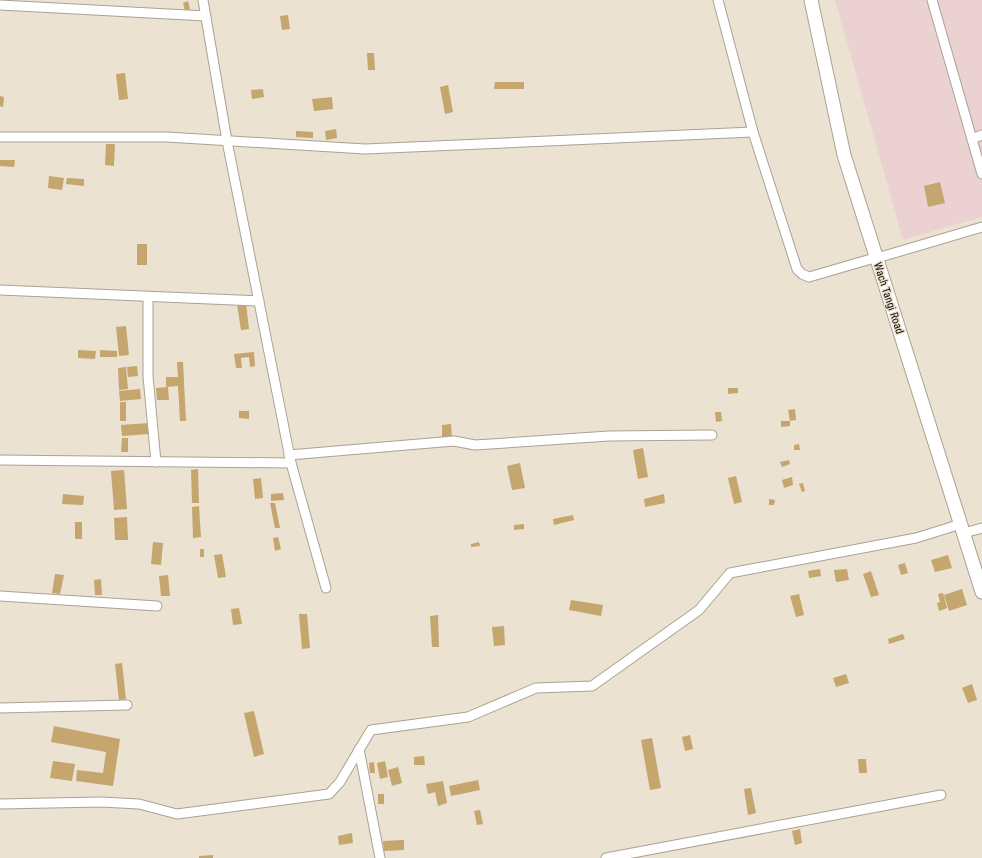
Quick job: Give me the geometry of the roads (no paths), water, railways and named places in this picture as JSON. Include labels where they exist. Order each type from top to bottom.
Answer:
[{"type":"main road","name":"Wach Tangi Road","points":[[811,0],[844,155],[874,259],[963,528],[982,592]]},
{"type":"street","points":[[203,0],[227,141],[290,459],[326,588]]},
{"type":"street","points":[[718,0],[753,132],[797,268],[802,274],[809,277],[982,227]]},
{"type":"street","points":[[932,0],[982,174]]},
{"type":"street","points":[[0,6],[206,16]]},
{"type":"street","points":[[0,137],[167,137],[365,149],[753,132]]},
{"type":"street","points":[[972,139],[982,135]]},
{"type":"street","points":[[0,290],[259,301]]},
{"type":"street","points":[[148,297],[148,376],[156,462]]},
{"type":"street","points":[[0,460],[156,462],[290,459],[454,441],[475,445],[609,436],[712,436]]},
{"type":"street","points":[[0,804],[139,804],[177,814],[329,794],[340,782],[371,730],[468,717],[536,688],[592,686],[699,610],[730,573],[963,528],[982,528]]},
{"type":"street","points":[[0,596],[157,606]]},
{"type":"street","points":[[0,708],[127,705]]},
{"type":"street","points":[[359,749],[380,858]]},
{"type":"street","points":[[606,858],[941,795]]}]
